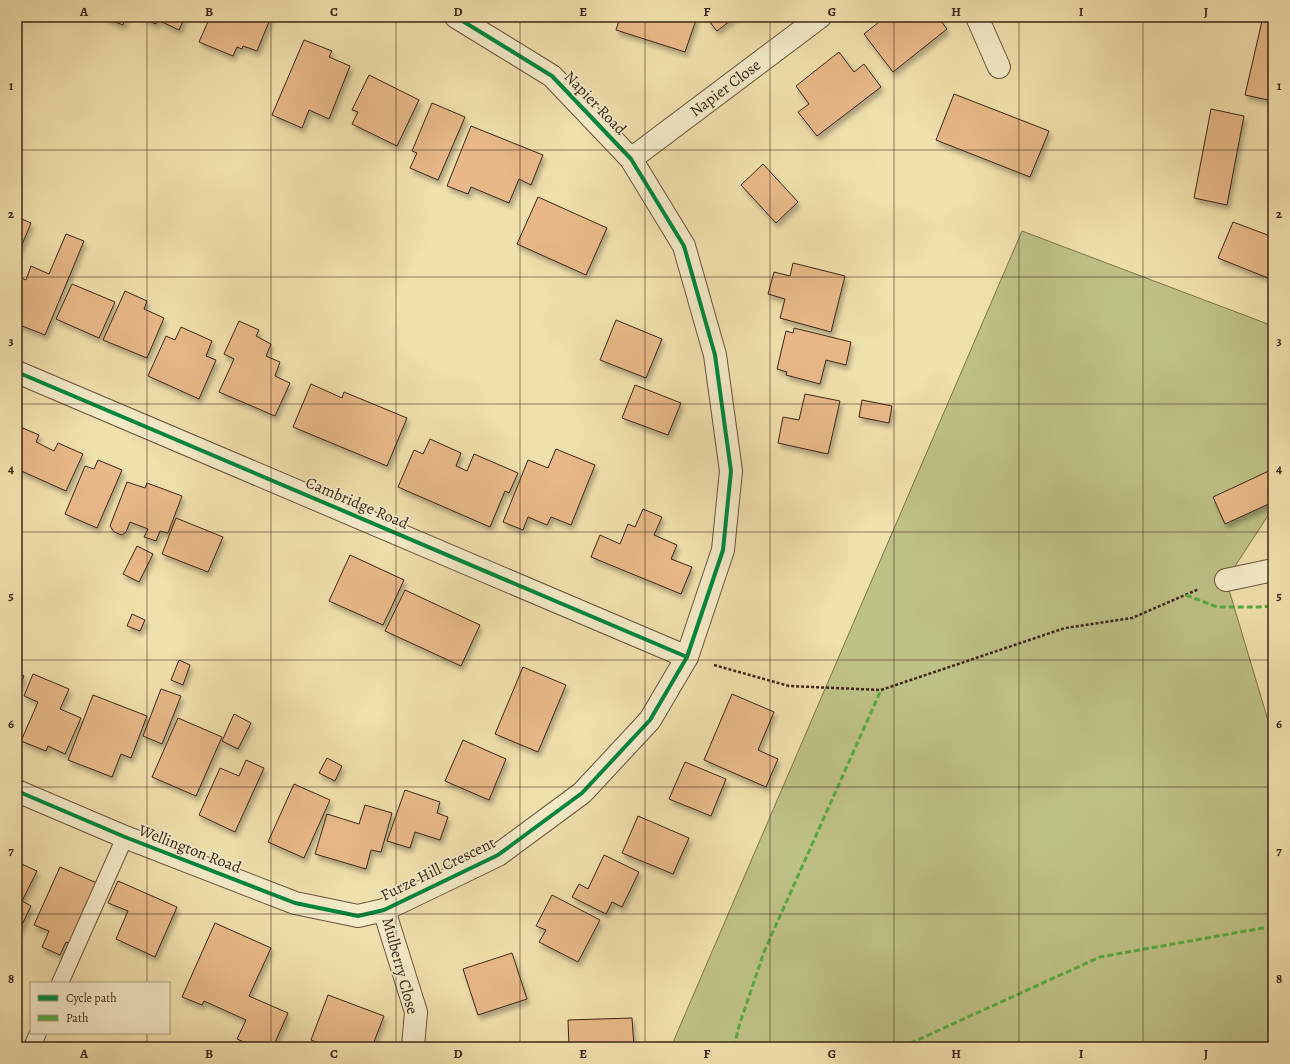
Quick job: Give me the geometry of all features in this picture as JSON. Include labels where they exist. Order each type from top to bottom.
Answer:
[{"type":"street","name":"Napier Road","points":[[456,17],[552,76],[631,159]]},
{"type":"street","name":"Napier Close","points":[[631,159],[820,17]]},
{"type":"street","points":[[977,17],[999,67]]},
{"type":"street","name":"Furze Hill Crescent","points":[[358,916],[384,910],[498,855],[582,793],[650,720],[687,657],[723,550],[731,471],[715,355],[684,246],[631,159]]},
{"type":"street","name":"Cambridge Road","points":[[17,372],[687,657]]},
{"type":"street","points":[[1226,580],[1273,570]]},
{"type":"street","name":"Wellington Road","points":[[17,790],[125,837],[295,903],[358,916]]},
{"type":"street","name":"Mulberry Close","points":[[384,910],[416,1012],[414,1047]]},
{"type":"lane","points":[[60,982],[125,837]]},
{"type":"lane","points":[[32,1047],[38,1034]]},
{"type":"path","points":[[687,657],[789,686],[881,690],[1065,628],[1132,618],[1203,587]]},
{"type":"green space","points":[[1022,231],[1273,326],[1273,508],[1226,580],[1273,737],[1273,1047],[671,1047]]},
{"type":"building","points":[[103,17],[126,17],[123,25]]},
{"type":"building","points":[[140,17],[185,17],[179,30],[158,20],[156,24]]},
{"type":"building","points":[[210,17],[226,17],[230,19],[230,17],[271,17],[257,51],[243,46],[242,49],[237,47],[233,56],[199,42]]},
{"type":"building","points":[[620,17],[697,17],[685,52],[616,30]]},
{"type":"building","points":[[706,17],[735,17],[717,31]]},
{"type":"building","points":[[885,17],[938,17],[947,29],[893,72],[864,34]]},
{"type":"building","points":[[1262,21],[1273,24],[1273,101],[1245,95]]},
{"type":"building","points":[[304,40],[332,51],[329,57],[350,66],[329,119],[309,110],[302,128],[272,115]]},
{"type":"building","points":[[839,52],[854,72],[864,64],[881,87],[817,136],[798,112],[809,104],[796,86]]},
{"type":"building","points":[[369,75],[419,100],[397,146],[352,124],[358,112],[352,110]]},
{"type":"building","points":[[954,94],[1049,131],[1030,177],[936,140]]},
{"type":"building","points":[[432,103],[465,117],[438,180],[410,168],[417,153],[412,151]]},
{"type":"building","points":[[1211,109],[1244,116],[1227,205],[1194,198]]},
{"type":"building","points":[[471,126],[543,155],[531,185],[519,179],[509,203],[471,187],[468,194],[447,186]]},
{"type":"building","points":[[763,164],[798,202],[776,223],[741,185]]},
{"type":"building","points":[[538,197],[607,228],[586,275],[517,244]]},
{"type":"building","points":[[17,217],[31,223],[17,257]]},
{"type":"building","points":[[1233,222],[1273,237],[1273,280],[1218,258]]},
{"type":"building","points":[[66,234],[84,241],[45,335],[17,324],[17,276],[26,280],[31,266],[49,274]]},
{"type":"building","points":[[793,263],[845,276],[831,332],[780,318],[785,299],[768,294],[774,272],[790,276]]},
{"type":"building","points":[[72,284],[115,302],[99,338],[56,319]]},
{"type":"building","points":[[125,291],[147,301],[144,309],[164,318],[147,358],[103,340]]},
{"type":"building","points":[[616,320],[662,339],[646,378],[600,360]]},
{"type":"building","points":[[239,321],[259,330],[256,336],[271,344],[266,356],[280,362],[275,376],[290,383],[275,416],[219,392],[234,359],[224,354]]},
{"type":"building","points":[[181,327],[212,341],[206,356],[216,360],[199,399],[148,376],[166,336],[175,340]]},
{"type":"building","points":[[794,328],[851,342],[846,365],[826,360],[820,384],[786,375],[787,372],[777,369],[786,331],[793,333]]},
{"type":"building","points":[[311,384],[342,398],[344,392],[407,418],[387,466],[293,427]]},
{"type":"building","points":[[635,385],[681,403],[668,435],[622,418]]},
{"type":"building","points":[[805,394],[840,401],[828,454],[778,443],[783,417],[799,420]]},
{"type":"building","points":[[862,400],[892,406],[889,423],[859,417]]},
{"type":"building","points":[[18,426],[39,435],[36,442],[54,451],[58,443],[83,454],[66,491],[17,469]]},
{"type":"building","points":[[430,439],[461,453],[456,466],[467,471],[474,454],[518,473],[509,493],[505,491],[490,527],[398,487],[414,450],[423,454]]},
{"type":"building","points":[[556,449],[595,465],[571,525],[551,517],[547,525],[528,517],[523,530],[503,522],[528,460],[548,468]]},
{"type":"building","points":[[98,460],[122,470],[97,528],[65,514],[85,466],[94,469]]},
{"type":"building","points":[[1273,469],[1273,502],[1225,524],[1213,497]]},
{"type":"building","points":[[127,482],[145,488],[147,483],[182,496],[168,533],[160,531],[156,541],[144,537],[148,529],[130,522],[126,532],[122,535],[114,532],[110,526]]},
{"type":"building","points":[[643,509],[662,517],[654,535],[677,545],[671,559],[692,567],[681,594],[591,557],[600,535],[620,544],[628,524],[635,527]]},
{"type":"building","points":[[176,518],[223,537],[208,572],[162,554]]},
{"type":"building","points":[[137,546],[153,554],[139,582],[123,574]]},
{"type":"building","points":[[350,555],[404,580],[383,625],[329,601]]},
{"type":"building","points":[[405,590],[480,625],[461,666],[385,631]]},
{"type":"building","points":[[132,614],[145,620],[140,631],[127,626]]},
{"type":"building","points":[[179,660],[190,665],[183,685],[171,680]]},
{"type":"building","points":[[523,667],[566,685],[538,752],[495,734]]},
{"type":"building","points":[[17,672],[24,676],[17,692]]},
{"type":"building","points":[[33,674],[69,689],[60,709],[81,718],[65,754],[48,746],[46,751],[21,741],[38,702],[24,696]]},
{"type":"building","points":[[161,689],[181,696],[162,744],[143,736]]},
{"type":"building","points":[[732,694],[774,712],[758,750],[778,759],[766,787],[704,760]]},
{"type":"building","points":[[93,695],[147,716],[131,758],[121,754],[112,777],[68,760]]},
{"type":"building","points":[[234,714],[251,723],[238,749],[222,741]]},
{"type":"building","points":[[178,718],[222,737],[196,796],[152,777]]},
{"type":"building","points":[[463,740],[506,759],[489,800],[445,781]]},
{"type":"building","points":[[327,758],[342,766],[335,781],[319,773]]},
{"type":"building","points":[[246,760],[264,768],[235,832],[199,815],[220,768],[239,776]]},
{"type":"building","points":[[685,762],[726,779],[711,816],[669,799]]},
{"type":"building","points":[[294,784],[330,800],[304,858],[268,842]]},
{"type":"building","points":[[405,790],[440,802],[437,813],[448,817],[440,840],[415,832],[410,848],[387,841]]},
{"type":"building","points":[[365,805],[392,813],[381,852],[371,850],[366,869],[315,854],[327,814],[359,824]]},
{"type":"building","points":[[638,816],[689,838],[673,874],[622,853]]},
{"type":"building","points":[[604,855],[639,872],[622,907],[612,902],[606,914],[572,897],[579,884],[588,889]]},
{"type":"building","points":[[17,862],[37,871],[22,901],[31,906],[17,935]]},
{"type":"building","points":[[60,867],[99,884],[72,944],[66,942],[60,955],[42,947],[49,931],[34,925]]},
{"type":"building","points":[[118,881],[177,907],[155,957],[116,939],[128,911],[108,903]]},
{"type":"building","points":[[552,895],[600,920],[578,962],[539,942],[546,930],[536,926]]},
{"type":"building","points":[[215,923],[271,948],[249,996],[288,1013],[273,1047],[255,1047],[237,1039],[246,1020],[204,1001],[202,1005],[182,997]]},
{"type":"building","points":[[512,953],[527,999],[478,1015],[463,969]]},
{"type":"building","points":[[328,995],[384,1016],[372,1047],[329,1047],[311,1040]]},
{"type":"building","points":[[632,1018],[634,1047],[569,1047],[568,1020]]},
{"type":"marked path","points":[[1186,595],[1217,607],[1273,606]]},
{"type":"marked path","points":[[734,1047],[739,1026],[764,952],[881,690]]},
{"type":"marked path","points":[[902,1047],[1100,957],[1263,928],[1273,929]]},
{"type":"cycle path","points":[[17,791],[125,837],[295,903],[358,916],[384,910],[498,855],[582,793],[650,720],[687,657],[723,550],[731,471],[715,355],[684,246],[631,159],[552,76],[456,17]]},
{"type":"cycle path","points":[[17,372],[687,657]]}]
